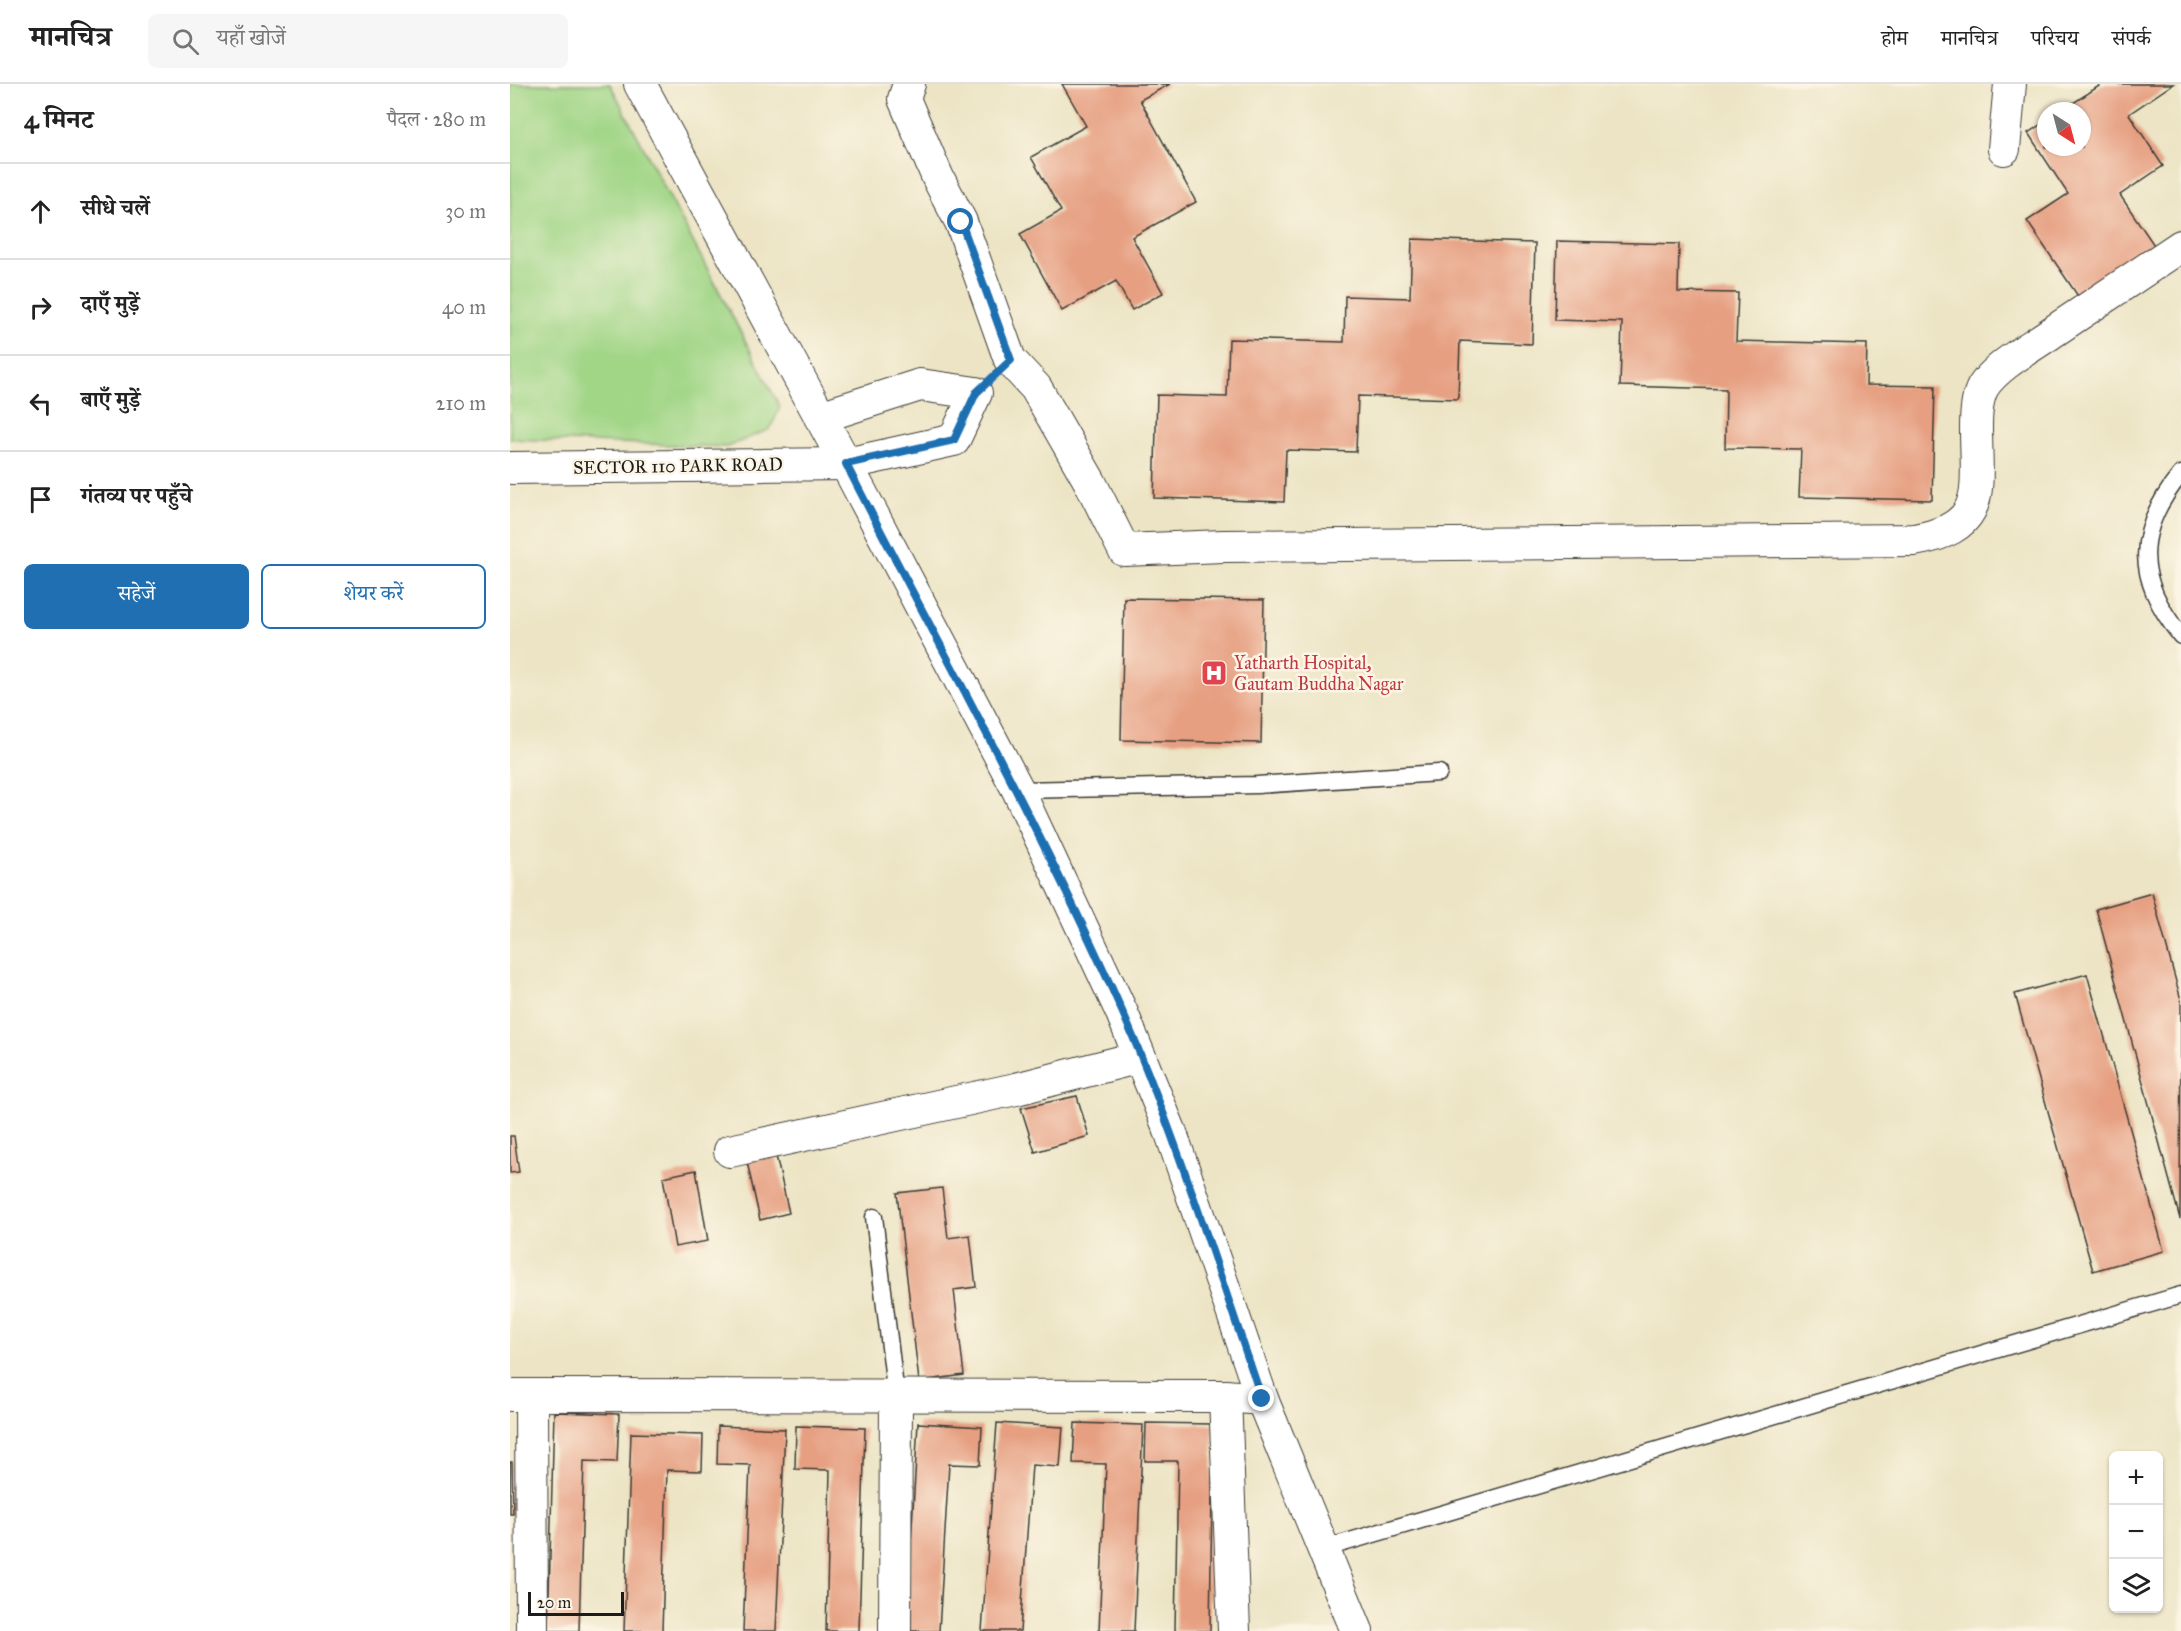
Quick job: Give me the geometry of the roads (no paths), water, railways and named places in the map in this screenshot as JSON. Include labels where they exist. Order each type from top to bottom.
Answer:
[{"type":"street","points":[[640,84],[846,464],[1018,790],[1122,1012],[1171,1133],[1262,1399],[1357,1631]]},
{"type":"street","points":[[909,84],[904,99],[938,178],[961,222],[1011,360],[1036,388],[1090,482],[1124,550],[1235,546],[1914,540],[1939,536],[1960,526],[1971,512],[1976,490],[1976,412],[1983,387],[2008,362],[2181,246]]},
{"type":"street","points":[[2004,149],[2010,84]]},
{"type":"street","points":[[820,417],[920,385],[976,393],[1011,360]]},
{"type":"street","name":"SECTOR 110 PARK ROAD","points":[[510,468],[846,464],[954,440],[976,393]]},
{"type":"street","points":[[730,1151],[1016,1089],[1140,1057]]},
{"type":"street","points":[[532,1631],[521,1396],[1225,1396],[1262,1399]]},
{"type":"street","points":[[895,1631],[896,1396]]},
{"type":"street","points":[[1225,1396],[1234,1631]]},
{"type":"lane","points":[[2181,474],[2162,498],[2146,537],[2145,566],[2152,592],[2181,636]]},
{"type":"lane","points":[[1018,790],[1257,785],[1439,773]]},
{"type":"lane","points":[[874,1217],[896,1396]]},
{"type":"lane","points":[[1323,1549],[2181,1295]]},
{"type":"place","name":"Yatharth Hospital, Gautam Buddha Nagar","points":[[1214,673]]}]
